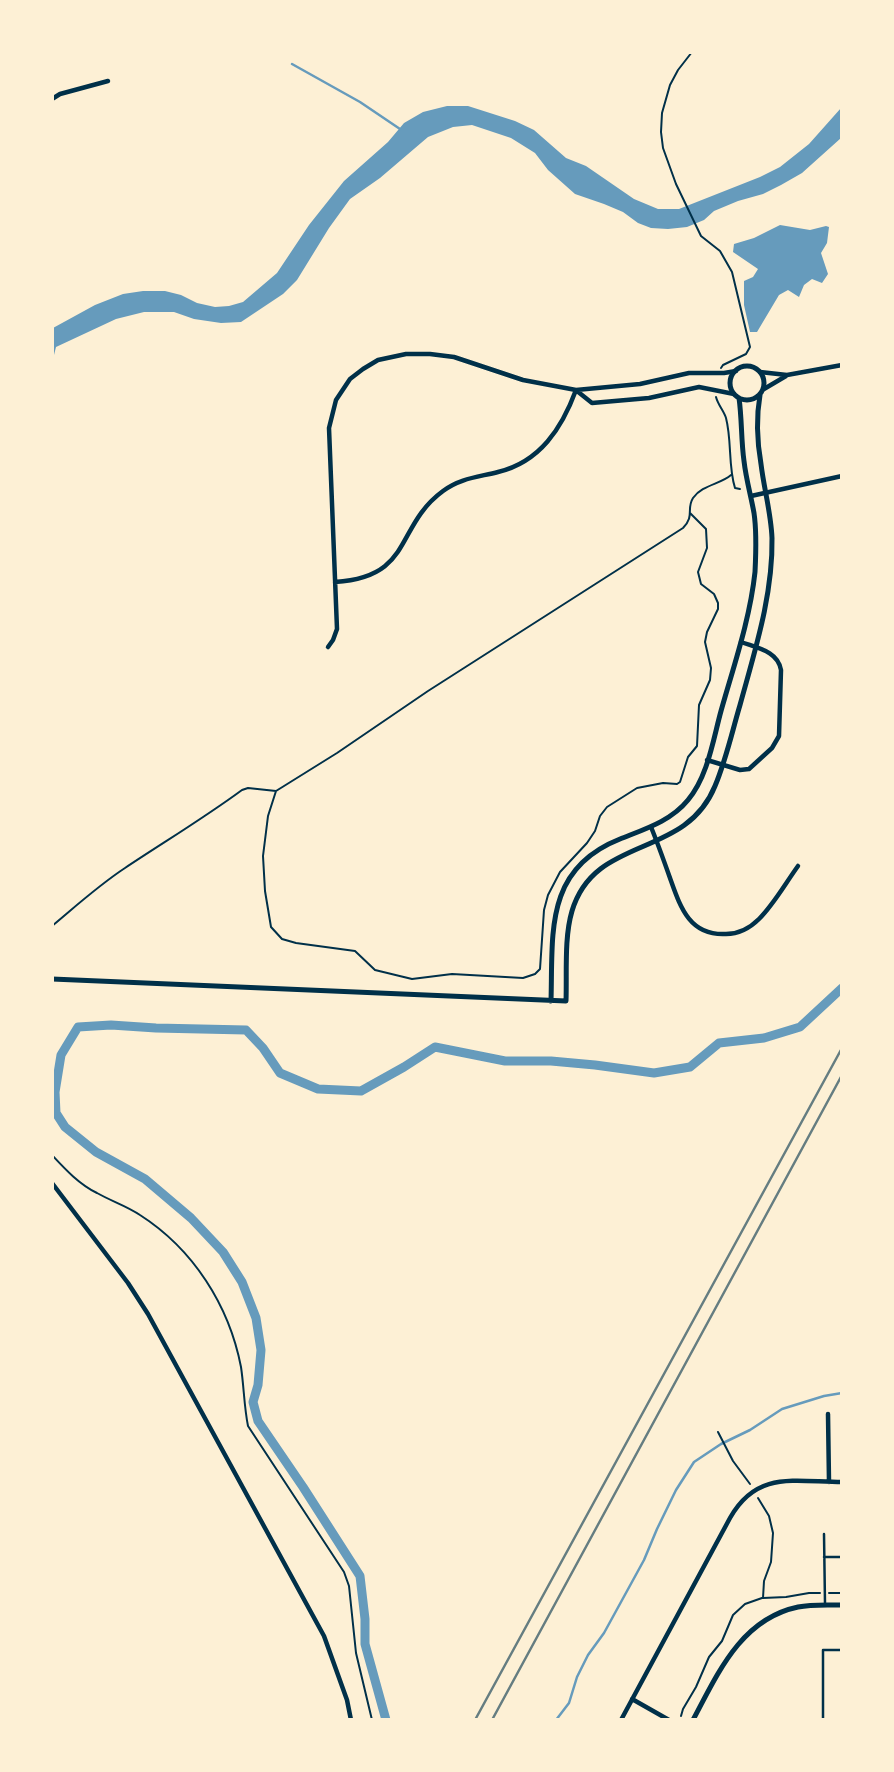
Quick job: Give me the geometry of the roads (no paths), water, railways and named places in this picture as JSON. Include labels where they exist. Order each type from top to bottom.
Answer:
[{"type":"street","points":[[52,99],[60,94],[108,81]]},
{"type":"street","points":[[328,647],[337,629],[329,428],[336,400],[356,374],[370,364],[387,357],[430,354],[466,360],[523,380],[576,390],[640,384],[689,373],[736,371]]},
{"type":"street","points":[[760,372],[787,375],[842,365]]},
{"type":"street","points":[[551,1001],[553,927],[564,887],[576,870],[592,855],[613,842],[670,817],[690,798],[707,760],[741,642],[752,593],[756,556],[756,528],[736,396],[730,384],[731,379],[739,368],[748,366],[760,372],[764,389]]},
{"type":"street","points":[[52,979],[566,1001],[569,927],[579,894],[590,878],[605,864],[680,829],[697,814],[711,795],[722,765],[756,648],[768,594],[771,526],[759,441],[757,416],[760,395],[764,389],[787,375]]},
{"type":"street","points":[[576,390],[592,403],[642,399],[693,387],[704,387],[750,400],[760,395]]},
{"type":"street","points":[[335,582],[361,579],[387,565],[428,504],[449,486],[507,469],[533,456],[558,429],[576,390]]},
{"type":"street","points":[[751,496],[842,476]]},
{"type":"street","points":[[707,760],[740,770],[749,769],[772,748],[779,736],[780,663],[773,654],[741,642]]},
{"type":"street","points":[[651,827],[683,910],[695,925],[713,933],[730,934],[753,925],[798,866]]},
{"type":"street","points":[[52,1183],[148,1314],[324,1636],[347,1700],[351,1720]]},
{"type":"street","points":[[828,1414],[829,1482]]},
{"type":"street","points":[[621,1720],[741,1500],[754,1490],[773,1483],[842,1482]]},
{"type":"street","points":[[693,1720],[723,1665],[748,1633],[781,1612],[797,1607],[842,1605]]},
{"type":"street","points":[[632,1699],[669,1720]]},
{"type":"lane","points":[[824,1534],[825,1605]]},
{"type":"lane","points":[[824,1557],[842,1557]]},
{"type":"lane","points":[[823,1720],[823,1650],[842,1650]]},
{"type":"water","points":[[447,106],[468,106],[534,130],[566,158],[586,166],[634,199],[658,209],[679,209],[780,167],[809,144],[841,108],[841,138],[802,173],[781,185],[714,211],[704,220],[687,227],[668,229],[651,228],[638,223],[623,212],[575,194],[548,170],[535,153],[511,138],[472,125],[453,127],[428,137],[380,178],[350,199],[297,280],[283,294],[241,322],[221,323],[194,319],[174,312],[144,312],[116,319],[56,347],[53,359],[53,328],[95,305],[123,294],[165,291],[215,307],[243,302],[277,273],[309,225],[344,181],[388,142],[404,123],[423,112]]},
{"type":"water","points":[[780,225],[810,230],[829,227],[827,243],[821,253],[828,274],[822,283],[812,279],[804,285],[799,297],[788,290],[779,295],[757,332],[750,332],[744,305],[744,281],[753,277],[758,269],[733,252],[734,244]]},
{"type":"waterway","points":[[292,64],[360,102],[400,129]]},
{"type":"waterway","points":[[386,1720],[365,1644],[360,1576],[258,1421],[253,1402],[258,1385],[261,1350],[256,1318],[242,1282],[223,1252],[191,1218],[145,1179],[96,1152],[65,1127],[56,1113],[55,1092],[61,1055],[78,1027],[111,1025],[246,1030],[263,1048],[280,1073],[318,1089],[361,1091],[435,1047],[505,1061],[551,1061],[654,1073],[690,1067],[719,1043],[764,1038],[800,1027],[842,988]]},
{"type":"waterway","points":[[556,1720],[569,1703],[577,1677],[588,1655],[604,1633],[644,1560],[676,1490],[694,1462],[782,1409],[842,1393]]},
{"type":"railway","points":[[475,1720],[842,1048]]},
{"type":"railway","points":[[492,1720],[842,1075]]}]
